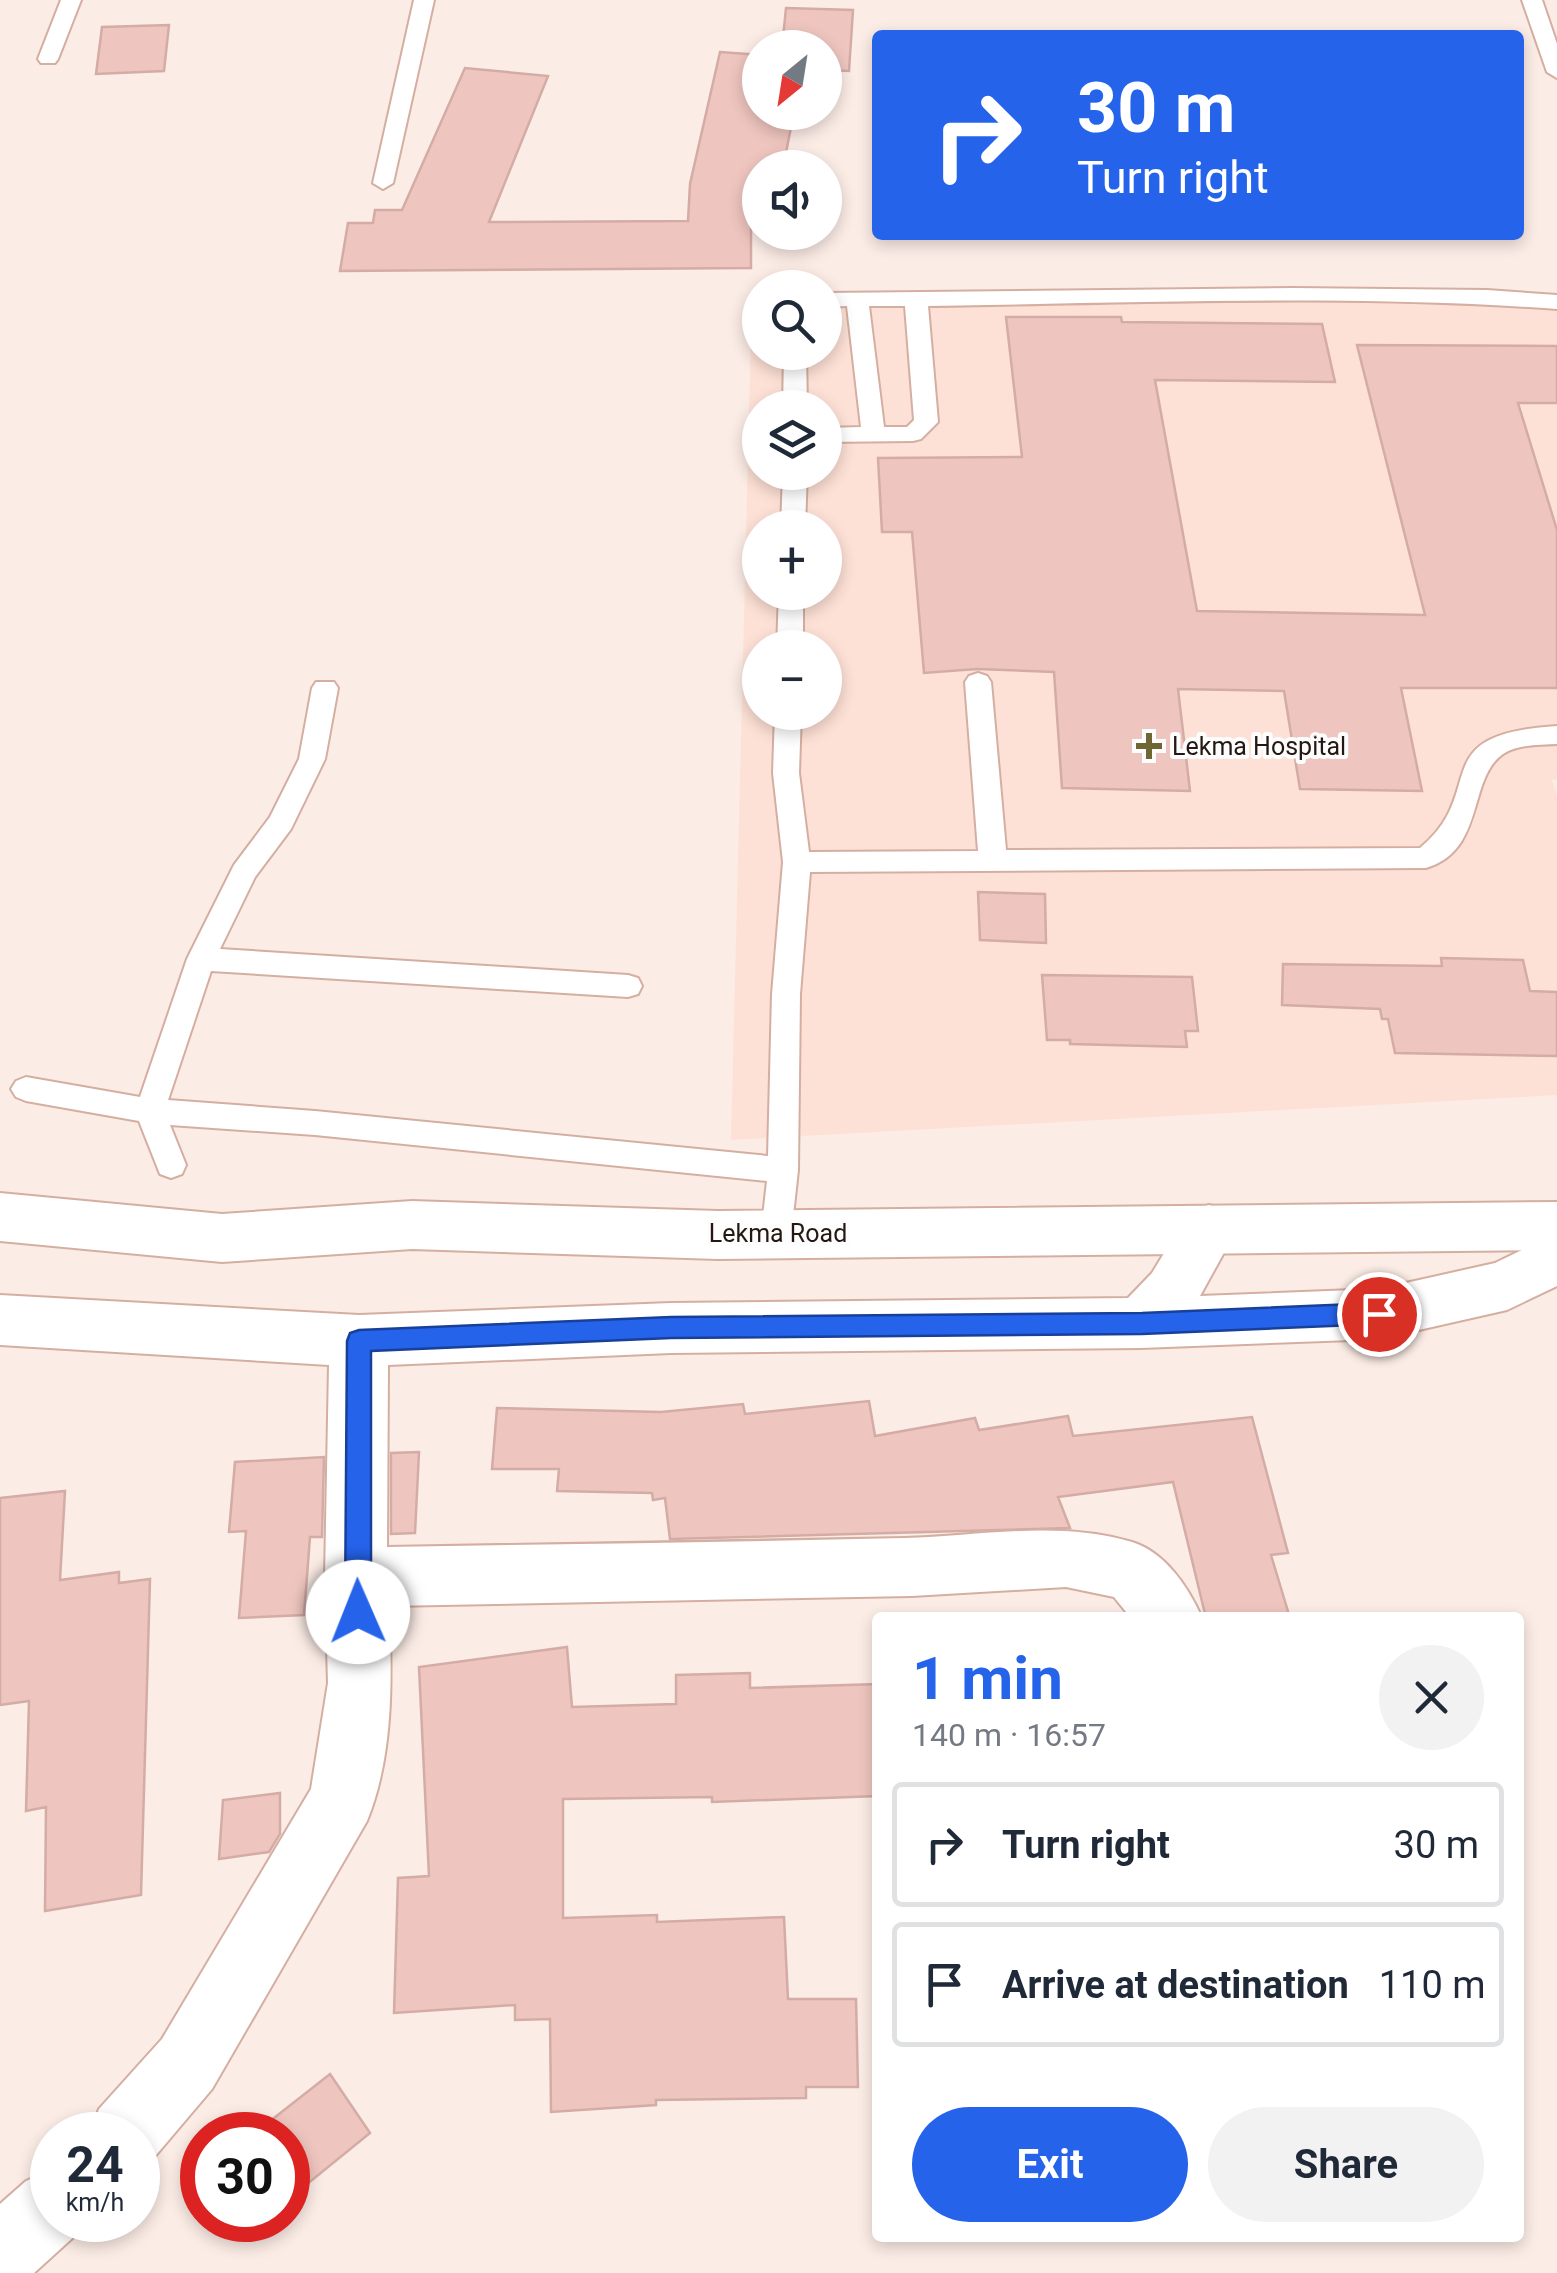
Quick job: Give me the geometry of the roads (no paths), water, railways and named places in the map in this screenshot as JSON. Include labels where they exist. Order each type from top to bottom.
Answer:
[{"type":"street","name":"Lekma Road","points":[[0,1217],[222,1238],[412,1224],[776,1234],[1557,1226]]},
{"type":"street","points":[[1142,1324],[1172,1291],[1209,1229]]},
{"type":"street","points":[[0,1320],[359,1341],[671,1328],[1142,1324],[1379,1314],[1507,1285],[1557,1258]]},
{"type":"street","points":[[145,2112],[187,2064],[343,1798],[360,1684],[356,1577],[359,1341]]},
{"type":"street","points":[[356,1577],[912,1567],[1066,1558],[1132,1571],[1166,1612]]},
{"type":"street","points":[[0,2254],[30,2227]]},
{"type":"lane","points":[[48,59],[71,0]]},
{"type":"lane","points":[[383,183],[424,0]]},
{"type":"lane","points":[[1532,0],[1557,72]]},
{"type":"lane","points":[[842,299],[1292,295],[1487,297],[1557,302]]},
{"type":"lane","points":[[857,299],[874,436]]},
{"type":"lane","points":[[842,435],[913,434],[926,422],[916,299]]},
{"type":"lane","points":[[978,682],[994,862]]},
{"type":"lane","points":[[171,1164],[150,1112],[201,959],[244,872],[280,822],[312,759],[325,688]]},
{"type":"lane","points":[[776,1234],[783,1170],[786,994],[797,862],[786,773],[787,730]]},
{"type":"lane","points":[[797,862],[1426,858],[1445,847],[1464,808],[1474,768],[1485,750],[1504,740],[1557,735]]},
{"type":"lane","points":[[201,959],[628,986]]},
{"type":"lane","points":[[26,1089],[150,1112],[315,1122],[783,1170]]},
{"type":"place","name":"Lekma Hospital","points":[[1149,746]]}]
